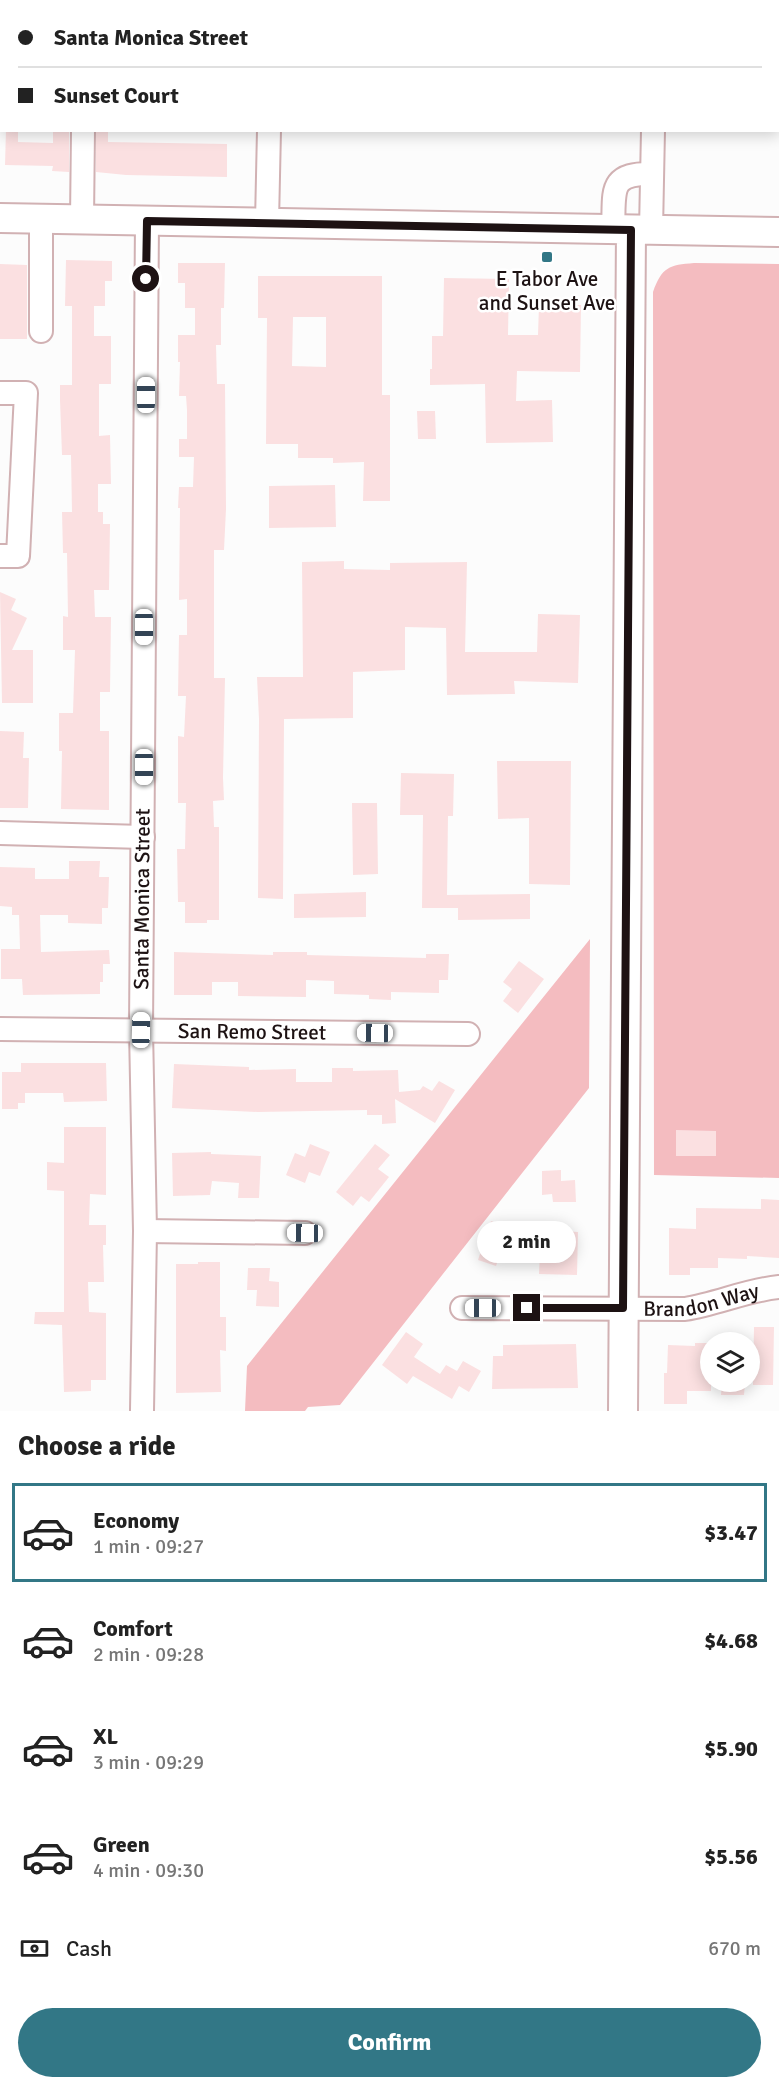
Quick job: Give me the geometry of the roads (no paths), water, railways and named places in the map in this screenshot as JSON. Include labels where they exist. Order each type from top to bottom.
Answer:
[{"type":"main road","points":[[0,218],[779,232]]},
{"type":"main road","points":[[623,1411],[632,230]]},
{"type":"street","points":[[82,219],[83,132]]},
{"type":"street","points":[[267,222],[269,132]]},
{"type":"street","points":[[632,230],[652,174],[653,132]]},
{"type":"street","points":[[632,230],[615,191],[618,182],[634,173],[652,174]]},
{"type":"street","points":[[41,219],[41,331]]},
{"type":"street","name":"Santa Monica Street","points":[[142,1405],[145,1231],[141,1030],[147,221]]},
{"type":"street","points":[[0,393],[26,393],[18,556],[0,555]]},
{"type":"street","points":[[0,833],[143,837]]},
{"type":"street","name":"San Remo Street","points":[[0,1029],[468,1034]]},
{"type":"street","points":[[145,1231],[305,1233]]},
{"type":"street","name":"Brandon Way","points":[[462,1308],[685,1309],[709,1305],[752,1291],[779,1287]]},
{"type":"place","name":"E Tabor Ave and Sunset Ave","points":[[547,257]]}]
